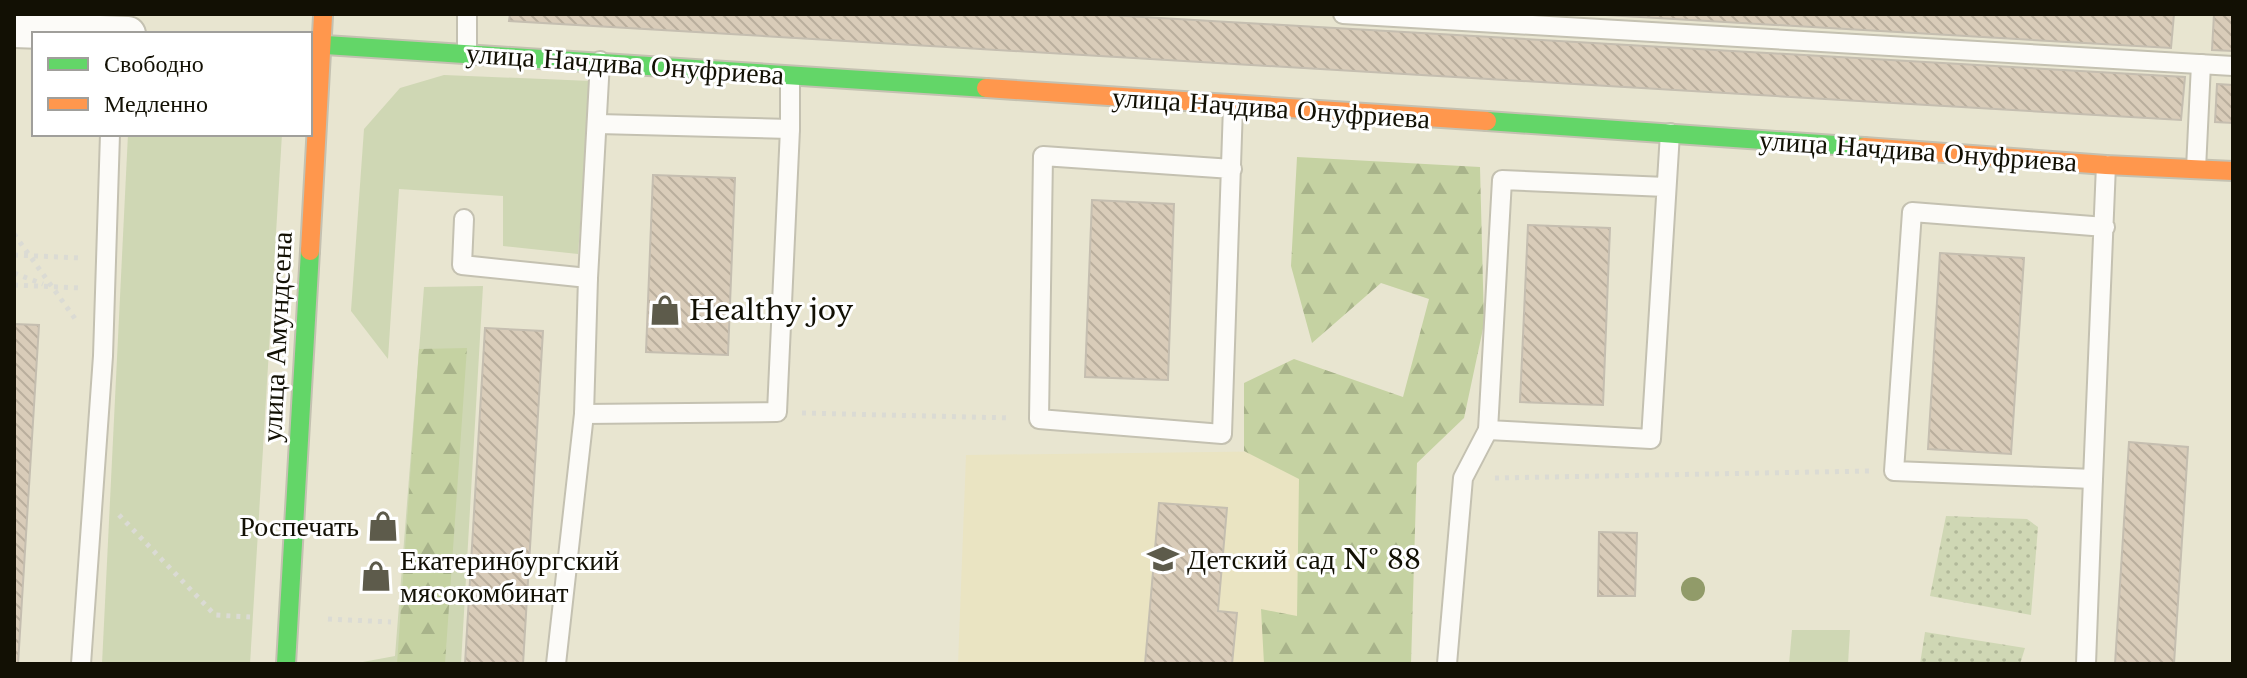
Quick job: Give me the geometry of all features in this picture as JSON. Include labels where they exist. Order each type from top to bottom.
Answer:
[{"type":"street","name":"улица Амундсена","points":[[312,127],[316,44],[323,14]]},
{"type":"street","points":[[14,30],[79,32]]},
{"type":"street","name":"улица Начдива Онуфриева","points":[[316,44],[1670,133],[2106,165],[2233,171]]},
{"type":"street","name":"улица Амундсена","points":[[286,664],[312,136]]},
{"type":"lane","points":[[467,14],[467,54]]},
{"type":"lane","points":[[1343,14],[2233,66]]},
{"type":"lane","points":[[556,664],[584,414],[600,61]]},
{"type":"lane","points":[[2196,169],[2201,64]]},
{"type":"lane","points":[[584,414],[777,412],[790,74]]},
{"type":"lane","points":[[1232,169],[1043,156],[1039,419],[1222,434],[1232,169],[1233,106]]},
{"type":"lane","points":[[598,124],[790,129]]},
{"type":"lane","points":[[1488,430],[1651,439],[1670,133]]},
{"type":"lane","points":[[81,664],[103,356],[110,136]]},
{"type":"lane","points":[[2086,664],[2106,165]]},
{"type":"lane","points":[[1447,664],[1463,478],[1488,430],[1502,180],[1666,187]]},
{"type":"lane","points":[[2093,479],[1894,471],[1912,212],[2105,227]]},
{"type":"lane","points":[[464,219],[462,265],[588,278]]},
{"type":"path","points":[[14,234],[103,356]]},
{"type":"path","points":[[14,255],[106,259]]},
{"type":"path","points":[[14,273],[50,287]]},
{"type":"path","points":[[14,285],[106,289]]},
{"type":"path","points":[[777,412],[1039,419]]},
{"type":"path","points":[[1463,478],[1894,471]]},
{"type":"path","points":[[94,488],[215,615]]},
{"type":"shaded area","name":"Детский сад № 88","points":[[1369,450],[1360,664],[958,664],[966,455]]},
{"type":"green space","points":[[444,75],[591,81],[578,254],[503,246],[503,196],[399,189],[388,359],[351,311],[364,129],[400,88]]},
{"type":"green space","points":[[128,136],[282,136],[250,664],[102,664]]},
{"type":"green space","points":[[1297,157],[1480,167],[1484,324],[1464,418],[1417,463],[1411,664],[1264,664],[1261,609],[1297,616],[1299,479],[1244,451],[1244,383],[1294,359],[1403,397],[1429,299],[1381,283],[1312,343],[1291,266]]},
{"type":"green space","points":[[483,286],[461,664],[352,664],[395,656],[424,287]]},
{"type":"green space","points":[[467,348],[445,664],[397,664],[419,349]]},
{"type":"green space","points":[[1946,516],[2027,519],[2038,527],[2031,615],[1930,596]]},
{"type":"green space","points":[[1792,630],[1850,630],[1848,664],[1789,664]]},
{"type":"green space","points":[[1925,632],[2025,648],[2020,664],[1920,664]]},
{"type":"building","points":[[510,14],[1091,14],[2185,77],[2181,120],[509,21]]},
{"type":"building","points":[[1589,14],[2174,14],[2171,48]]},
{"type":"building","points":[[2214,14],[2233,14],[2233,51],[2212,50]]},
{"type":"building","points":[[2217,84],[2233,85],[2233,123],[2215,122]]},
{"type":"building","points":[[653,175],[735,178],[728,355],[646,352]]},
{"type":"building","points":[[1092,200],[1174,204],[1168,380],[1085,377]]},
{"type":"building","points":[[1528,225],[1610,228],[1603,405],[1520,402]]},
{"type":"building","points":[[1940,253],[2024,258],[2011,454],[1928,449]]},
{"type":"building","points":[[14,324],[39,325],[18,664],[14,664]]},
{"type":"building","points":[[485,328],[543,331],[523,664],[465,664]]},
{"type":"building","points":[[2129,442],[2188,447],[2174,664],[2115,664]]},
{"type":"building","points":[[1159,503],[1227,508],[1218,611],[1237,613],[1232,664],[1145,664]]},
{"type":"building","points":[[1599,532],[1637,533],[1635,596],[1598,596]]},
{"type":"traffic: fast","points":[[312,44],[986,88]]},
{"type":"traffic: fast","points":[[1487,121],[1864,147]]},
{"type":"traffic: fast","points":[[286,664],[310,251]]},
{"type":"traffic: slow","points":[[310,251],[323,16]]},
{"type":"traffic: slow","points":[[986,88],[1487,121]]},
{"type":"traffic: slow","points":[[1864,147],[2233,171]]},
{"type":"place","name":"Healthy joy","points":[[665,310]]},
{"type":"place","name":"Роспечать","points":[[383,526]]},
{"type":"place","name":"Детский сад № 88","points":[[1163,559]]},
{"type":"place","name":"Екатеринбургский мясокомбинат","points":[[376,576]]}]
